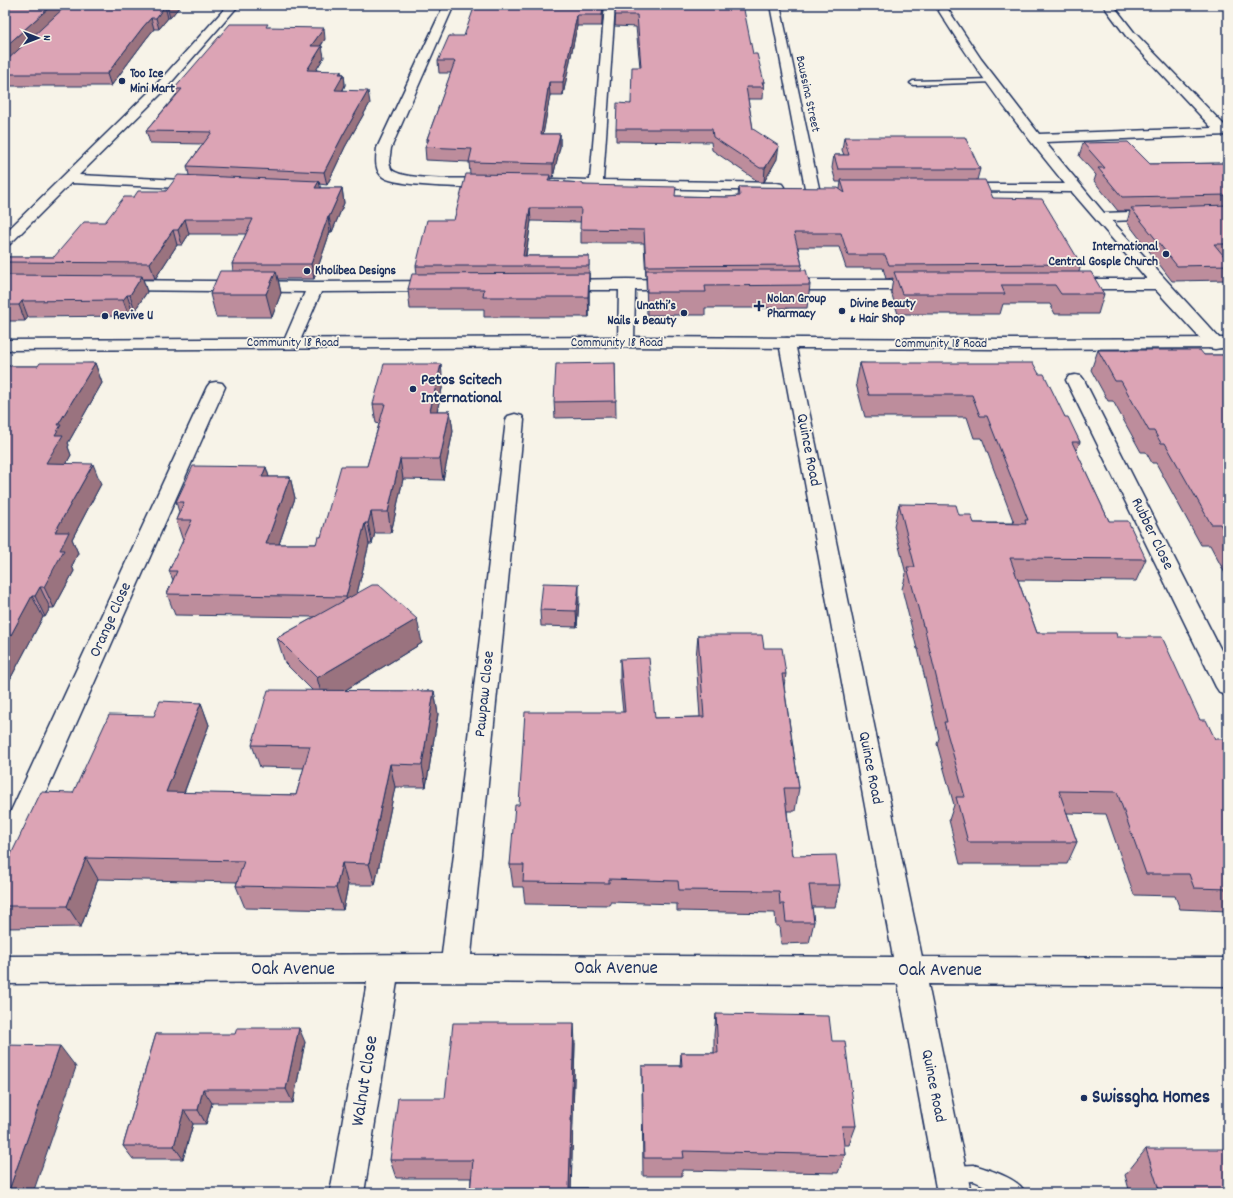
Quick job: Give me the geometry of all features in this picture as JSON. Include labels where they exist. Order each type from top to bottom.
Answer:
[{"type":"street","points":[[5,241],[157,91],[234,5]]},
{"type":"street","points":[[449,5],[384,148],[382,159],[384,169],[388,174],[398,178],[416,180],[510,182]]},
{"type":"street","points":[[596,184],[610,5]]},
{"type":"street","name":"Baussina Street","points":[[775,5],[812,188]]},
{"type":"street","points":[[940,5],[976,60],[1035,138],[1158,284],[1221,343]]},
{"type":"street","points":[[1108,5],[1130,34],[1225,131]]},
{"type":"street","points":[[1035,138],[1225,131]]},
{"type":"street","points":[[67,179],[216,185]]},
{"type":"street","points":[[541,183],[828,188]]},
{"type":"street","points":[[945,188],[1077,188]]},
{"type":"street","points":[[1101,217],[1172,215]]},
{"type":"street","points":[[99,284],[455,286]]},
{"type":"street","points":[[626,342],[627,284]]},
{"type":"street","points":[[1055,284],[1158,284]]},
{"type":"street","points":[[541,285],[690,285]]},
{"type":"street","points":[[761,285],[935,285]]},
{"type":"street","points":[[291,343],[314,286]]},
{"type":"street","name":"Community 18 Road","points":[[5,345],[626,342],[1221,343]]},
{"type":"street","name":"Quince Road","points":[[787,343],[952,1184]]},
{"type":"street","name":"Rubber Close","points":[[1075,380],[1228,687]]},
{"type":"street","name":"Orange Close","points":[[5,853],[216,387]]},
{"type":"street","name":"Pawpaw Close","points":[[455,968],[515,420]]},
{"type":"street","name":"Oak Avenue","points":[[5,970],[455,968],[1228,972]]},
{"type":"street","name":"Walnut Close","points":[[347,1193],[384,969]]},
{"type":"lane","points":[[913,83],[992,81]]},
{"type":"lane","points":[[952,1184],[974,1173],[1000,1183],[1017,1193]]},
{"type":"building","points":[[5,5],[52,5],[5,47]]},
{"type":"building","points":[[67,5],[168,5],[165,6],[156,18],[151,18],[143,27],[107,74],[5,74],[5,62]]},
{"type":"building","points":[[475,5],[603,5],[602,15],[577,15],[563,82],[549,82],[541,134],[560,134],[553,164],[469,162],[472,149],[425,147],[455,61],[438,61],[449,36],[464,36]]},
{"type":"building","points":[[616,5],[743,5],[753,54],[757,54],[764,82],[762,82],[764,87],[746,87],[753,129],[779,146],[765,168],[760,168],[713,137],[712,129],[616,129],[617,103],[631,104],[632,67],[641,67],[637,15],[615,15]]},
{"type":"building","points":[[230,24],[268,24],[266,27],[324,28],[311,46],[322,46],[307,70],[341,71],[339,74],[344,74],[335,90],[368,91],[324,172],[187,166],[212,132],[146,131],[182,89],[174,89]]},
{"type":"building","points":[[844,137],[965,137],[980,169],[838,169],[834,155],[849,155]]},
{"type":"building","points":[[1128,142],[1150,164],[1228,163],[1228,195],[1122,197],[1098,168],[1105,168],[1083,143]]},
{"type":"building","points":[[466,174],[550,175],[548,181],[583,183],[583,185],[676,187],[675,196],[727,197],[740,196],[739,187],[838,188],[845,193],[841,180],[985,180],[993,198],[1042,199],[1081,264],[889,265],[885,255],[848,255],[841,233],[794,233],[802,265],[646,266],[644,230],[580,229],[581,208],[530,208],[523,256],[589,256],[589,266],[416,266],[427,220],[454,220]]},
{"type":"building","points":[[178,175],[319,181],[315,188],[342,188],[328,217],[311,264],[232,264],[253,219],[185,219],[178,230],[173,230],[150,263],[5,262],[5,257],[54,257],[84,222],[105,222],[124,197],[134,197],[138,191],[166,191]]},
{"type":"building","points":[[1228,205],[1228,244],[1214,244],[1228,261],[1228,265],[1177,266],[1131,208]]},
{"type":"building","points":[[646,270],[806,270],[810,285],[705,286],[706,292],[647,292]]},
{"type":"building","points":[[220,271],[276,271],[266,294],[210,294]]},
{"type":"building","points":[[894,272],[1091,272],[1104,294],[1061,294],[1055,285],[1001,285],[1005,294],[902,294]]},
{"type":"building","points":[[589,273],[588,297],[483,297],[484,289],[408,289],[412,274]]},
{"type":"building","points":[[5,275],[142,276],[130,295],[127,295],[123,300],[22,301],[19,305],[5,305]]},
{"type":"building","points":[[1098,350],[1200,350],[1204,355],[1228,355],[1228,538],[1220,524],[1211,524],[1165,443],[1161,443],[1154,431],[1149,431],[1121,381],[1115,381]]},
{"type":"building","points":[[40,363],[95,363],[58,425],[61,425],[55,435],[63,435],[46,463],[93,464],[55,532],[69,532],[60,550],[64,550],[44,587],[40,587],[35,596],[32,596],[5,646],[5,366],[38,366]]},
{"type":"building","points":[[615,363],[616,401],[554,402],[556,364]]},
{"type":"building","points":[[860,363],[1033,363],[1039,374],[1044,374],[1065,417],[1068,417],[1080,442],[1072,442],[1109,521],[1128,521],[1146,559],[1010,558],[1037,633],[1116,633],[1117,637],[1162,637],[1200,720],[1206,720],[1215,739],[1225,739],[1228,745],[1228,889],[1194,888],[1189,874],[1146,874],[1117,792],[1059,791],[1077,842],[968,842],[956,797],[965,797],[944,722],[947,722],[924,626],[907,567],[915,567],[899,504],[956,505],[959,515],[971,515],[974,523],[1026,524],[1025,520],[1028,520],[987,416],[980,416],[972,395],[869,395]]},
{"type":"building","points":[[384,364],[441,364],[430,411],[450,411],[440,459],[400,459],[388,512],[371,512],[368,523],[365,523],[346,597],[167,594],[177,571],[169,571],[192,520],[176,520],[184,502],[176,502],[193,466],[266,467],[262,477],[290,477],[266,544],[316,544],[318,537],[321,537],[341,466],[367,466],[385,404],[373,404]]},
{"type":"building","points":[[543,583],[579,584],[576,611],[540,610]]},
{"type":"building","points":[[372,585],[379,585],[417,619],[317,678],[277,638]]},
{"type":"building","points":[[698,635],[762,635],[764,648],[782,648],[786,674],[782,674],[799,788],[784,788],[792,856],[836,855],[840,885],[809,885],[814,922],[786,922],[784,904],[780,904],[779,891],[679,890],[678,881],[609,879],[609,883],[523,882],[524,865],[510,865],[515,805],[519,805],[525,712],[625,712],[620,659],[649,658],[655,718],[704,717]]},
{"type":"building","points":[[268,690],[434,691],[422,765],[390,764],[369,864],[342,863],[336,888],[236,886],[244,861],[86,858],[67,906],[5,906],[5,867],[41,792],[73,793],[109,715],[154,716],[160,701],[201,703],[166,792],[296,795],[310,746],[252,745]]},
{"type":"building","points":[[716,1014],[829,1016],[832,1041],[845,1041],[856,1126],[842,1126],[845,1155],[683,1151],[684,1158],[644,1158],[642,1066],[682,1066],[681,1053],[718,1053]]},
{"type":"building","points":[[453,1023],[574,1023],[569,1188],[587,1188],[587,1193],[470,1193],[473,1160],[390,1160],[398,1098],[445,1098]]},
{"type":"building","points":[[237,1028],[299,1028],[286,1089],[203,1089],[198,1110],[184,1110],[174,1146],[123,1146],[156,1034],[235,1034]]},
{"type":"building","points":[[5,1045],[60,1046],[8,1193],[5,1193]]},
{"type":"building","points":[[1146,1149],[1228,1149],[1228,1193],[1160,1193]]},
{"type":"place","name":"Too Ice Mini Mart","points":[[122,81]]},
{"type":"place","name":"International Central Gosple Church","points":[[1166,254]]},
{"type":"place","name":"Kholibea Designs","points":[[307,271]]},
{"type":"place","name":"Nolan Group Pharmacy","points":[[759,306]]},
{"type":"place","name":"Divine Beauty & Hair Shop","points":[[842,311]]},
{"type":"place","name":"Unathi’s Nails & Beauty","points":[[684,313]]},
{"type":"place","name":"Revive U","points":[[105,316]]},
{"type":"place","name":"Petos Scitech International","points":[[413,389]]},
{"type":"place","name":"Swissgha Homes","points":[[1084,1098]]}]
